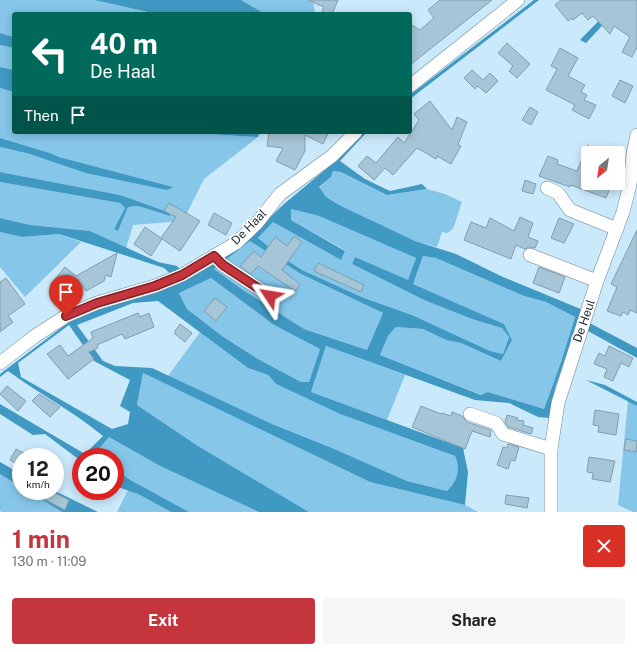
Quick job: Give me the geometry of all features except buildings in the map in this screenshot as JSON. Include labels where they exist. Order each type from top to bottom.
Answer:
[{"type":"street","points":[[412,84],[518,0]]},
{"type":"street","name":"De Haal","points":[[0,363],[35,336],[66,316],[97,303],[155,286],[218,260],[257,223],[280,194],[332,156],[354,134]]},
{"type":"street","name":"De Heul","points":[[552,512],[552,449],[558,403],[597,281],[623,212],[630,185],[636,139]]},
{"type":"street","points":[[547,188],[558,193],[570,210],[617,229]]},
{"type":"street","points":[[530,255],[597,281]]},
{"type":"street","points":[[218,260],[270,296]]},
{"type":"street","points":[[470,414],[496,423],[503,434],[552,449]]},
{"type":"shaded area","points":[[0,0],[94,0],[148,12],[12,12],[12,36],[0,33]]},
{"type":"shaded area","points":[[94,0],[241,0],[262,12],[148,12]]},
{"type":"shaded area","points":[[241,0],[313,0],[315,12],[262,12]]},
{"type":"shaded area","points":[[534,0],[539,0],[412,97],[412,93]]},
{"type":"shaded area","points":[[619,0],[626,0],[586,43],[580,40]]},
{"type":"shaded area","points":[[0,33],[12,36],[12,48],[0,45]]},
{"type":"shaded area","points":[[0,45],[12,48],[12,70],[0,67]]},
{"type":"shaded area","points":[[0,67],[12,70],[12,91],[0,88]]},
{"type":"shaded area","points":[[0,88],[12,91],[12,134],[209,134],[258,137],[204,179],[183,221],[133,225],[126,248],[90,231],[30,225],[0,218],[0,182],[120,203],[125,208],[114,229],[118,231],[128,207],[138,206],[169,216],[120,195],[0,172],[0,147],[173,187],[59,157],[0,138]]},
{"type":"shaded area","points":[[209,134],[259,134],[258,137]]},
{"type":"shaded area","points":[[361,134],[365,134],[340,161],[365,179],[390,191],[422,184],[427,189],[387,195],[341,172],[333,171],[331,177],[319,187],[326,197],[341,206],[415,241],[456,254],[503,277],[583,310],[582,319],[637,348],[637,358],[577,325],[556,385],[549,418],[538,417],[509,403],[475,400],[326,346],[311,392],[463,448],[468,472],[465,505],[370,482],[143,373],[137,405],[198,446],[309,512],[259,512],[160,466],[109,437],[100,448],[91,448],[103,436],[92,427],[8,371],[0,377],[0,374],[69,322],[99,309],[167,288],[177,280],[164,268],[59,234],[22,237],[0,232],[0,218],[30,225],[90,231],[158,262],[177,266],[186,277],[243,243],[284,204],[338,159]],"holes":[[[291,209],[319,216],[416,258],[408,280],[355,257],[352,264],[424,300],[472,319],[502,328],[509,337],[503,354],[490,351],[412,315],[364,298],[302,270],[279,255],[258,238],[273,222],[341,260],[345,251],[291,220]],[[250,241],[301,274],[383,313],[367,350],[304,329],[243,290],[214,269]],[[423,256],[436,258],[524,296],[546,302],[575,317],[544,409],[488,392],[481,395],[380,355],[388,336],[396,327],[423,329],[446,340],[461,343],[501,361],[512,340],[504,324],[413,284]],[[211,278],[274,325],[320,349],[309,382],[301,382],[258,359],[222,336],[187,309],[179,293]],[[158,301],[248,368],[268,375],[276,384],[340,414],[455,456],[458,470],[453,484],[447,491],[407,481],[332,448],[272,424],[152,368],[115,366],[103,361],[77,325],[133,303]],[[69,325],[94,361],[130,380],[120,406],[130,412],[128,424],[112,429],[21,377],[18,363]]]},
{"type":"shaded area","points":[[0,138],[59,157],[173,187],[167,190],[86,173],[30,154],[0,147]]},
{"type":"shaded area","points":[[333,171],[341,172],[387,195],[427,189],[445,194],[462,202],[453,229],[447,233],[442,232],[437,247],[415,241],[341,206],[326,197],[319,188],[331,177]]},
{"type":"shaded area","points":[[0,172],[120,195],[170,213],[170,216],[138,206],[128,207],[118,231],[114,229],[125,208],[120,203],[0,182]]},
{"type":"shaded area","points":[[291,209],[319,216],[416,258],[408,281],[355,257],[352,264],[424,300],[472,319],[502,328],[509,337],[503,354],[490,351],[412,315],[364,298],[302,270],[279,255],[258,238],[273,222],[341,260],[345,250],[291,220]]},
{"type":"shaded area","points":[[0,232],[22,237],[59,234],[81,242],[25,297],[0,267]]},
{"type":"shaded area","points":[[250,241],[301,274],[383,313],[367,350],[304,329],[243,290],[214,269]]},
{"type":"shaded area","points":[[423,256],[436,258],[524,296],[546,302],[575,317],[544,409],[488,392],[482,395],[380,355],[388,336],[396,327],[423,329],[446,340],[461,343],[501,361],[512,340],[504,324],[413,284]]},
{"type":"shaded area","points":[[211,278],[274,325],[320,349],[309,382],[301,382],[258,359],[222,336],[187,309],[179,293]]},
{"type":"shaded area","points":[[200,332],[248,368],[268,375],[276,384],[340,414],[455,456],[458,466],[456,479],[447,491],[407,481],[332,448],[272,424],[168,376]]},
{"type":"shaded area","points":[[326,346],[405,375],[387,420],[311,392]]},
{"type":"shaded area","points":[[143,373],[370,482],[465,505],[478,512],[309,512],[198,446],[137,405]]},
{"type":"shaded area","points":[[586,380],[605,385],[637,402],[637,406]]},
{"type":"shaded area","points":[[628,400],[637,406],[637,512],[633,512],[618,505]]},
{"type":"shaded area","points":[[0,404],[75,448],[72,448],[72,454],[45,434],[33,435],[0,414]]},
{"type":"shaded area","points":[[109,437],[160,466],[259,512],[189,512],[127,478],[124,475],[124,448],[100,448]]},
{"type":"shaded area","points":[[0,462],[12,469],[12,481],[0,474]]},
{"type":"shaded area","points":[[0,474],[12,481],[12,500],[43,500],[62,512],[2,512],[0,511]]},
{"type":"shaded area","points":[[124,475],[189,512],[171,512],[138,494],[124,489]]},
{"type":"shaded area","points":[[128,490],[171,512],[117,512]]},
{"type":"shaded area","points":[[64,495],[98,512],[62,512],[43,500],[64,500]]},
{"type":"route","points":[[66,316],[97,303],[155,286],[182,275],[214,256],[223,265],[270,296]]}]
